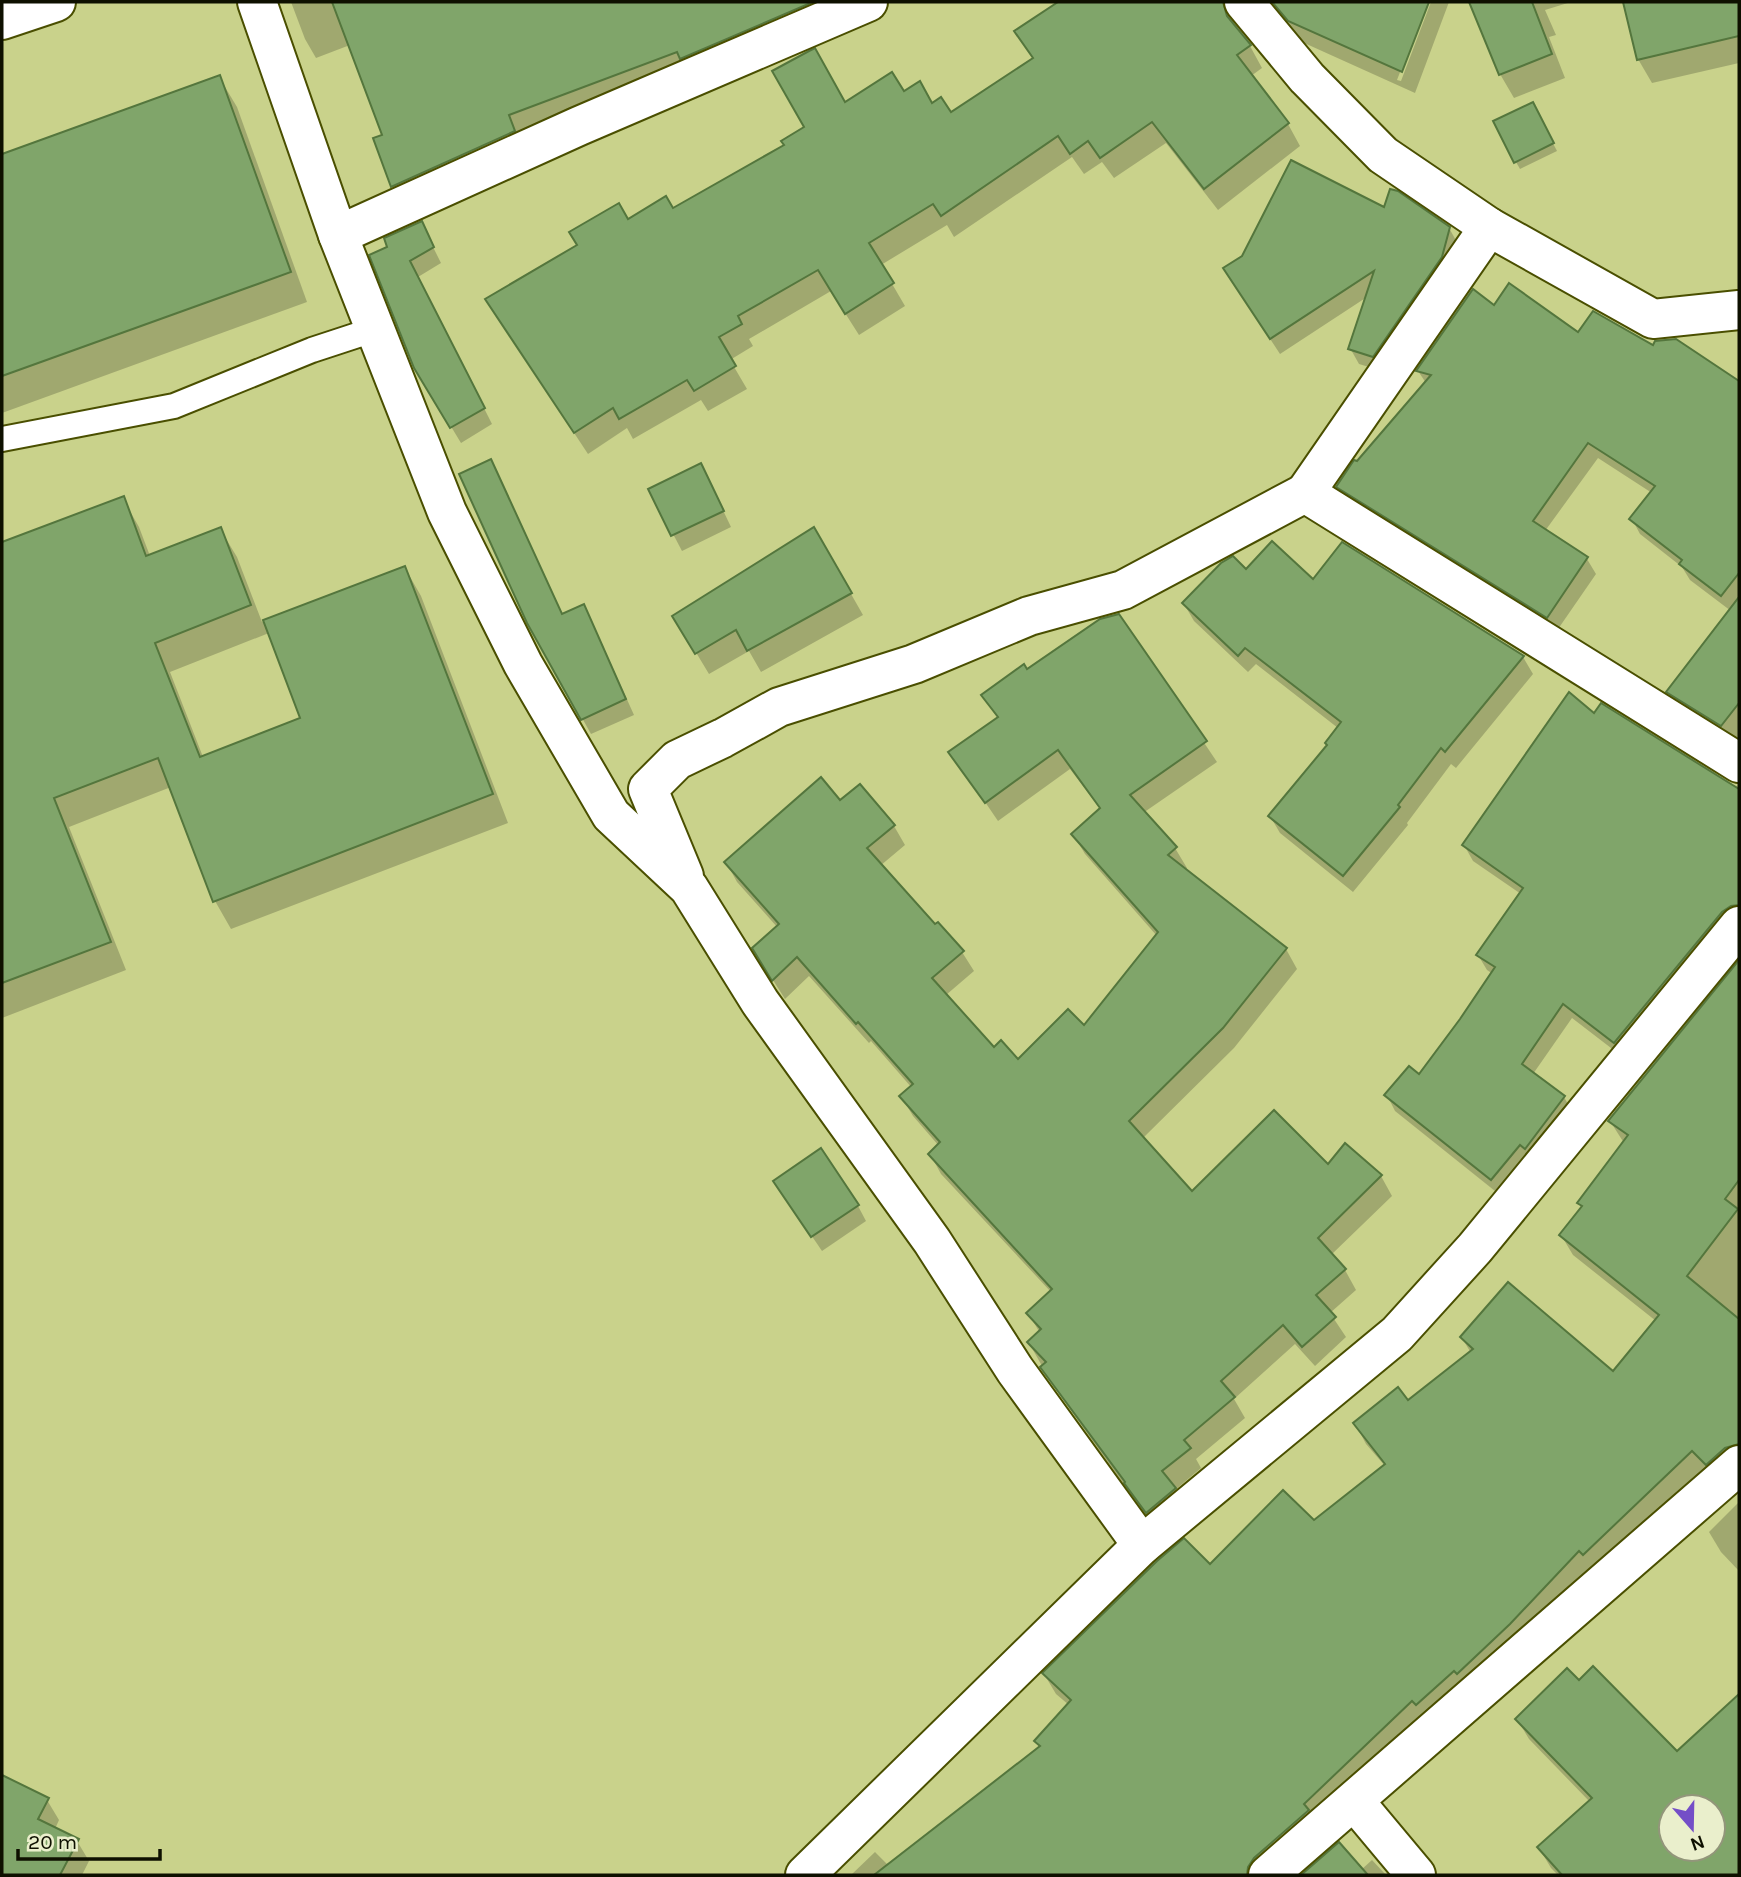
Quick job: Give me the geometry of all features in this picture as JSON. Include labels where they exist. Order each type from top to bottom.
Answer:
[{"type":"main road","points":[[2,20],[56,2]]},
{"type":"main road","points":[[257,2],[338,235],[447,512],[523,664],[611,815],[689,888]]},
{"type":"main road","points":[[338,235],[579,125],[868,2]]},
{"type":"main road","points":[[1244,2],[1307,78],[1383,155],[1489,227],[1653,319],[1739,310]]},
{"type":"main road","points":[[1142,1545],[1015,1370],[932,1241],[760,1002],[689,888],[648,789],[677,760],[779,707],[914,663],[1029,615],[1123,590],[1305,493],[1489,227]]},
{"type":"main road","points":[[1305,493],[1739,763]]},
{"type":"main road","points":[[805,1875],[1142,1545],[1397,1334],[1475,1248],[1739,926]]},
{"type":"main road","points":[[1268,1875],[1739,1465]]},
{"type":"main road","points":[[1355,1802],[1416,1875]]},
{"type":"lane","points":[[2,439],[174,406],[312,350],[376,329]]},
{"type":"building","points":[[332,2],[813,2],[680,59],[677,52],[509,115],[515,131],[391,187],[373,138],[382,135]]},
{"type":"building","points":[[1058,2],[1223,2],[1227,16],[1251,45],[1237,55],[1289,123],[1204,189],[1152,122],[1100,158],[1088,141],[1070,154],[1058,136],[941,216],[933,204],[869,243],[894,283],[845,314],[818,270],[738,316],[742,324],[719,337],[736,366],[694,391],[687,380],[619,419],[613,408],[574,433],[485,299],[577,245],[569,232],[619,203],[628,219],[666,196],[673,208],[784,145],[781,141],[804,127],[772,71],[809,51],[815,48],[845,102],[892,72],[904,91],[920,81],[932,103],[941,97],[951,112],[1033,58],[1014,31]]},
{"type":"building","points":[[1272,2],[1429,2],[1402,72],[1288,21]]},
{"type":"building","points":[[1469,2],[1532,2],[1552,54],[1499,75]]},
{"type":"building","points":[[1623,2],[1739,2],[1739,36],[1637,60]]},
{"type":"building","points":[[220,75],[291,272],[2,376],[2,154]]},
{"type":"building","points":[[1533,102],[1554,143],[1514,163],[1493,121]]},
{"type":"building","points":[[1291,160],[1384,207],[1390,189],[1398,191],[1450,227],[1442,257],[1373,357],[1348,349],[1374,271],[1270,339],[1223,268],[1242,256]]},
{"type":"building","points":[[422,221],[434,247],[410,261],[485,408],[450,428],[414,368],[369,255],[387,247],[384,238]]},
{"type":"building","points":[[1509,283],[1578,332],[1593,311],[1653,345],[1655,341],[1676,339],[1739,381],[1739,573],[1721,596],[1679,564],[1682,560],[1629,519],[1655,486],[1588,443],[1533,521],[1588,557],[1547,618],[1336,487],[1354,460],[1357,461],[1431,375],[1416,371],[1473,289],[1494,305]]},
{"type":"building","points":[[491,459],[562,614],[584,604],[626,699],[581,720],[527,623],[459,474]]},
{"type":"building","points":[[701,463],[724,511],[671,536],[648,489]]},
{"type":"building","points":[[124,496],[146,556],[221,527],[251,605],[155,643],[200,757],[300,718],[263,620],[405,566],[493,794],[213,902],[158,758],[54,798],[111,942],[2,983],[2,542]]},
{"type":"building","points":[[814,527],[852,593],[747,651],[736,630],[695,654],[672,616]]},
{"type":"building","points":[[1272,541],[1313,579],[1342,542],[1524,656],[1445,752],[1441,748],[1398,805],[1400,807],[1343,876],[1268,816],[1327,745],[1325,743],[1341,722],[1245,648],[1238,656],[1182,603],[1221,563],[1233,556],[1246,569]]},
{"type":"building","points":[[1739,597],[1739,703],[1721,726],[1666,692]]},
{"type":"building","points":[[1119,614],[1207,741],[1130,795],[1177,847],[1168,855],[1287,948],[1223,1028],[1129,1121],[1192,1191],[1274,1110],[1328,1164],[1345,1143],[1382,1175],[1318,1238],[1346,1269],[1316,1295],[1336,1317],[1302,1347],[1283,1325],[1221,1381],[1235,1397],[1184,1440],[1191,1448],[1162,1471],[1176,1488],[1146,1513],[1040,1367],[1046,1362],[1027,1342],[1041,1329],[1026,1313],[1052,1289],[928,1154],[940,1142],[899,1096],[913,1084],[858,1022],[856,1024],[797,957],[772,981],[752,948],[779,924],[724,862],[821,777],[840,800],[860,784],[895,825],[867,848],[935,924],[938,922],[964,951],[932,978],[994,1047],[1001,1040],[1018,1059],[1068,1009],[1084,1025],[1158,932],[1071,834],[1100,808],[1058,750],[985,803],[948,752],[998,717],[981,695],[1024,664],[1027,669],[1100,619]]},
{"type":"building","points":[[1569,692],[1594,713],[1601,703],[1739,789],[1739,905],[1731,906],[1722,912],[1614,1043],[1563,1004],[1522,1064],[1565,1096],[1525,1149],[1520,1145],[1491,1180],[1384,1095],[1409,1066],[1419,1074],[1495,967],[1476,955],[1523,888],[1462,845]]},
{"type":"building","points":[[1739,960],[1739,1180],[1725,1199],[1738,1209],[1687,1276],[1739,1319],[1739,1444],[1725,1448],[1706,1465],[1692,1451],[1583,1555],[1579,1551],[1510,1624],[1457,1674],[1454,1671],[1416,1705],[1412,1701],[1304,1804],[1309,1810],[1254,1858],[1248,1867],[1247,1875],[874,1875],[1040,1746],[1034,1741],[1071,1700],[1042,1673],[1184,1538],[1210,1564],[1283,1490],[1314,1520],[1385,1464],[1353,1423],[1398,1387],[1408,1400],[1473,1349],[1460,1337],[1508,1282],[1613,1371],[1659,1315],[1559,1235],[1582,1206],[1577,1203],[1628,1135],[1608,1121]]},
{"type":"building","points":[[821,1148],[859,1205],[811,1237],[773,1181]]},
{"type":"building","points":[[1593,1666],[1677,1751],[1739,1694],[1739,1875],[1562,1875],[1537,1847],[1592,1798],[1515,1719],[1567,1668],[1579,1680]]},
{"type":"building","points":[[2,1775],[49,1798],[38,1819],[79,1839],[60,1875],[2,1875]]},
{"type":"building","points":[[1339,1842],[1368,1875],[1301,1875]]}]
